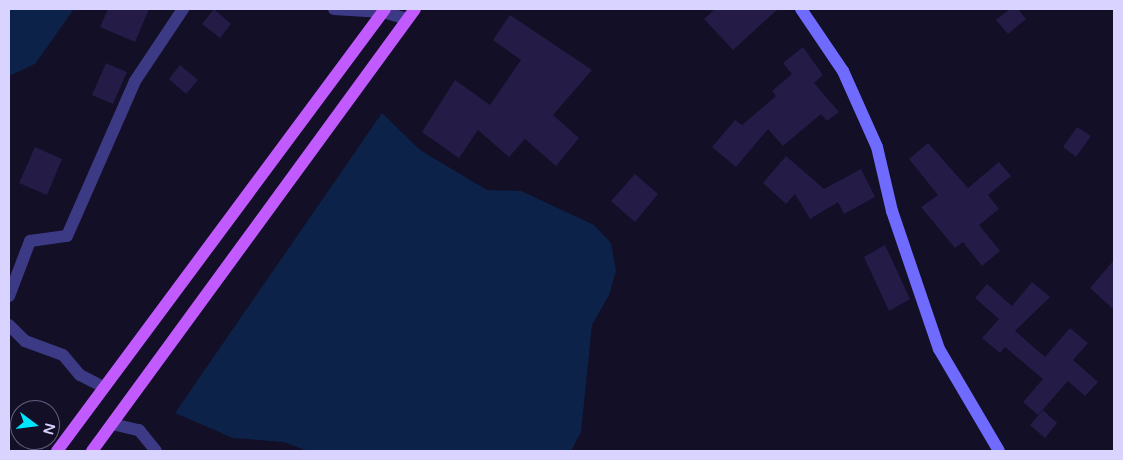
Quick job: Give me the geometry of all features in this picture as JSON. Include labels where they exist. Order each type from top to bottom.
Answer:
[{"type":"main road","points":[[801,9],[843,71],[877,147],[892,211],[939,349],[999,451]]},
{"type":"main road","points":[[57,451],[384,10]]},
{"type":"main road","points":[[92,451],[411,14]]},
{"type":"street","points":[[9,296],[30,241],[67,236],[135,81],[183,9]]},
{"type":"street","points":[[334,9],[384,10],[411,14]]},
{"type":"street","points":[[9,325],[25,342],[63,355],[80,375],[104,387]]},
{"type":"street","points":[[112,424],[139,430],[156,451]]},
{"type":"water","points":[[9,9],[74,9],[35,64],[9,76]]},
{"type":"water","points":[[382,113],[420,150],[487,190],[521,191],[594,225],[611,243],[616,271],[609,295],[592,325],[581,432],[571,451],[307,451],[284,442],[233,438],[175,413]]},
{"type":"building","points":[[108,9],[149,9],[135,42],[100,27]]},
{"type":"building","points":[[214,9],[231,24],[220,38],[202,24]]},
{"type":"building","points":[[715,9],[778,9],[733,50],[704,19]]},
{"type":"building","points":[[1010,9],[1018,9],[1026,19],[1008,34],[996,20]]},
{"type":"building","points":[[510,15],[592,70],[553,115],[579,138],[556,166],[525,139],[509,157],[478,130],[459,158],[422,132],[455,80],[490,105],[521,60],[493,40]]},
{"type":"building","points":[[803,47],[823,75],[814,83],[839,112],[827,121],[821,114],[783,146],[768,129],[736,167],[712,147],[735,120],[742,125],[776,96],[772,91],[792,74],[783,63]]},
{"type":"building","points":[[106,63],[127,72],[113,104],[92,95]]},
{"type":"building","points":[[180,65],[198,80],[186,94],[169,79]]},
{"type":"building","points":[[1077,127],[1091,136],[1076,157],[1063,147]]},
{"type":"building","points":[[928,143],[968,188],[999,162],[1011,176],[988,195],[999,209],[979,225],[1000,251],[982,266],[963,242],[955,248],[921,207],[938,195],[909,159]]},
{"type":"building","points":[[35,147],[62,159],[47,195],[19,183]]},
{"type":"building","points":[[786,156],[824,189],[861,169],[875,197],[844,214],[838,202],[810,219],[795,194],[786,204],[763,183]]},
{"type":"building","points":[[635,174],[658,194],[635,222],[611,201]]},
{"type":"building","points":[[885,245],[910,299],[889,311],[864,257]]},
{"type":"building","points":[[1114,260],[1114,310],[1090,288]]},
{"type":"building","points":[[1032,282],[1050,297],[1015,331],[1045,357],[1070,328],[1088,343],[1073,360],[1098,382],[1085,396],[1068,381],[1038,415],[1023,402],[1043,379],[1005,347],[1000,353],[982,338],[999,319],[975,298],[987,284],[1012,306]]},
{"type":"building","points":[[1043,410],[1057,423],[1045,438],[1030,425]]}]
